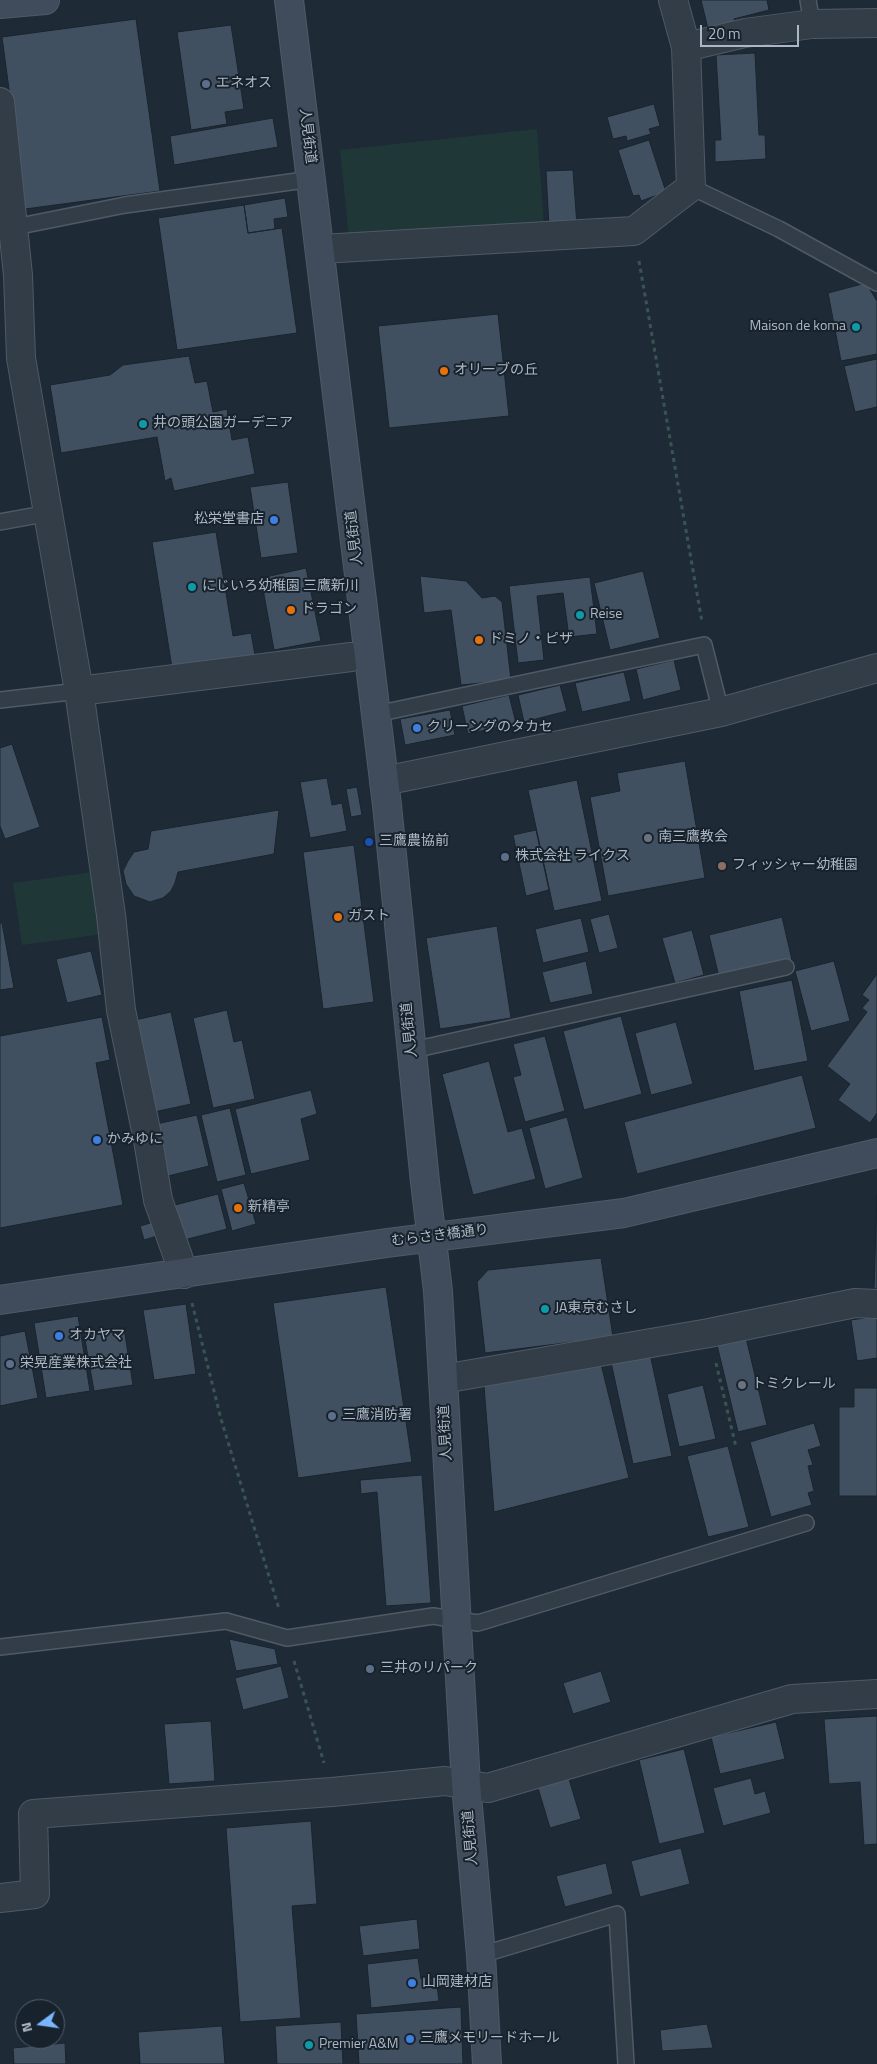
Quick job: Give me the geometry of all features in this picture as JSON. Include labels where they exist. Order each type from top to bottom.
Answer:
[{"type":"main road","points":[[0,4],[46,0]]},
{"type":"main road","name":"人見街道","points":[[289,0],[321,249],[384,781],[424,1182],[438,1291],[466,1784],[481,1955],[487,2064]]},
{"type":"main road","name":"むらさき橋通り","points":[[0,1300],[432,1237],[624,1213],[877,1154]]},
{"type":"street","points":[[321,249],[634,231],[691,186],[686,47],[673,0]]},
{"type":"street","points":[[686,47],[745,33],[810,12],[877,22]]},
{"type":"street","points":[[0,102],[18,275],[21,358],[79,691],[111,915],[121,1010],[148,1140],[158,1200],[184,1274]]},
{"type":"street","points":[[79,691],[351,656]]},
{"type":"street","points":[[384,781],[721,712],[877,668]]},
{"type":"street","points":[[443,1379],[709,1333],[855,1303],[877,1304]]},
{"type":"street","points":[[0,1898],[35,1894],[33,1814],[332,1792],[445,1781],[488,1788],[792,1699],[877,1694]]},
{"type":"lane","points":[[26,225],[125,205],[312,179]]},
{"type":"lane","points":[[691,186],[779,229],[877,283]]},
{"type":"lane","points":[[0,522],[49,513]]},
{"type":"lane","points":[[376,714],[704,645],[721,712]]},
{"type":"lane","points":[[0,700],[79,691]]},
{"type":"lane","points":[[412,1050],[786,967]]},
{"type":"lane","points":[[0,1647],[226,1621],[288,1638],[433,1616],[478,1623],[806,1522]]},
{"type":"lane","points":[[481,1955],[617,1914],[626,2064]]},
{"type":"path","points":[[634,231],[704,632],[704,645]]},
{"type":"path","points":[[184,1274],[221,1419],[288,1638],[332,1792]]},
{"type":"path","points":[[709,1333],[736,1448]]},
{"type":"green space","points":[[537,129],[544,227],[349,238],[340,150]]},
{"type":"green space","points":[[93,872],[103,934],[22,945],[13,883]]},
{"type":"building","points":[[701,0],[767,0],[769,10],[734,19],[735,23],[708,29]]},
{"type":"building","points":[[136,19],[160,191],[25,209],[2,37]]},
{"type":"building","points":[[231,25],[244,109],[225,112],[227,124],[191,130],[177,32]]},
{"type":"building","points":[[755,53],[759,135],[765,135],[766,159],[715,162],[715,140],[721,140],[716,55]]},
{"type":"building","points":[[654,104],[660,126],[649,129],[651,134],[627,141],[626,136],[613,139],[607,117]]},
{"type":"building","points":[[273,118],[278,147],[174,165],[170,136]]},
{"type":"building","points":[[649,140],[666,192],[641,201],[639,195],[633,196],[618,150]]},
{"type":"building","points":[[573,170],[577,226],[549,228],[546,171]]},
{"type":"building","points":[[285,198],[288,217],[274,219],[275,229],[248,233],[244,205]]},
{"type":"building","points":[[244,205],[248,233],[282,228],[297,333],[177,350],[158,218]]},
{"type":"building","name":"Maison de koma","points":[[866,283],[877,301],[877,354],[841,361],[828,293]]},
{"type":"building","name":"オリーブの丘","points":[[498,314],[509,416],[389,428],[378,326]]},
{"type":"building","name":"井の頭公園ガーデニア","points":[[189,356],[195,383],[207,381],[213,412],[227,409],[232,440],[248,437],[255,474],[174,491],[171,478],[165,481],[157,437],[61,453],[50,385],[110,375],[123,365]]},
{"type":"building","points":[[877,359],[877,407],[855,412],[844,366]]},
{"type":"building","name":"松栄堂書店","points":[[288,482],[298,553],[261,558],[250,487]]},
{"type":"building","name":"にじいろ幼稚園 三鷹新川","points":[[216,532],[233,636],[251,633],[255,655],[172,668],[152,542]]},
{"type":"building","name":"ドラゴン","points":[[306,568],[321,641],[274,650],[261,578]]},
{"type":"building","points":[[643,571],[660,638],[610,650],[594,583]]},
{"type":"building","points":[[420,576],[466,581],[482,598],[495,596],[502,602],[511,680],[461,685],[451,610],[424,613]]},
{"type":"building","name":"Reise","points":[[590,577],[597,634],[569,637],[563,593],[537,596],[544,660],[518,663],[509,586]]},
{"type":"building","points":[[674,660],[681,690],[643,700],[636,669]]},
{"type":"building","points":[[624,672],[631,701],[582,712],[575,683]]},
{"type":"building","points":[[560,685],[567,711],[524,722],[518,695]]},
{"type":"building","points":[[509,695],[516,723],[468,734],[462,706]]},
{"type":"building","points":[[450,710],[455,735],[405,745],[400,719]]},
{"type":"building","points":[[12,744],[40,827],[5,839],[0,826],[0,748]]},
{"type":"building","name":"南三鷹教会","points":[[685,761],[705,878],[608,896],[590,797],[620,791],[617,773]]},
{"type":"building","points":[[327,778],[332,805],[342,803],[347,831],[310,838],[300,782]]},
{"type":"building","points":[[577,780],[602,901],[554,911],[528,790]]},
{"type":"building","points":[[357,787],[362,815],[351,817],[346,789]]},
{"type":"building","points":[[279,810],[274,854],[178,872],[171,891],[163,898],[150,902],[134,896],[126,884],[123,871],[134,852],[148,849],[151,831]]},
{"type":"building","points":[[536,830],[549,890],[526,896],[513,835]]},
{"type":"building","points":[[354,845],[374,1002],[323,1009],[303,852]]},
{"type":"building","points":[[609,914],[618,948],[599,953],[590,919]]},
{"type":"building","points":[[782,917],[792,960],[719,977],[709,935]]},
{"type":"building","points":[[581,918],[589,952],[543,963],[535,929]]},
{"type":"building","points":[[0,923],[2,923],[14,988],[0,990]]},
{"type":"building","points":[[497,926],[511,1018],[440,1029],[426,938]]},
{"type":"building","points":[[692,930],[704,975],[675,983],[662,938]]},
{"type":"building","points":[[91,951],[102,995],[67,1003],[56,959]]},
{"type":"building","points":[[586,961],[593,994],[550,1003],[542,972]]},
{"type":"building","points":[[834,961],[850,1021],[811,1031],[795,971]]},
{"type":"building","points":[[877,974],[877,1113],[870,1123],[838,1100],[850,1084],[827,1066],[867,1012],[862,1008],[869,1000],[862,995]]},
{"type":"building","points":[[792,980],[808,1061],[754,1071],[739,991]]},
{"type":"building","points":[[227,1010],[234,1042],[242,1040],[255,1099],[213,1108],[193,1018]]},
{"type":"building","points":[[171,1012],[191,1104],[154,1112],[135,1020]]},
{"type":"building","points":[[621,1016],[642,1094],[584,1110],[563,1031]]},
{"type":"building","points":[[102,1017],[110,1060],[96,1063],[123,1205],[0,1228],[0,1036]]},
{"type":"building","points":[[676,1022],[693,1084],[651,1095],[635,1033]]},
{"type":"building","points":[[545,1036],[565,1111],[525,1122],[513,1077],[521,1075],[513,1044]]},
{"type":"building","points":[[489,1061],[508,1132],[522,1128],[536,1179],[473,1195],[442,1074]]},
{"type":"building","points":[[802,1075],[816,1128],[637,1174],[624,1122]]},
{"type":"building","points":[[311,1090],[317,1114],[301,1119],[310,1160],[251,1174],[235,1109]]},
{"type":"building","points":[[230,1108],[246,1175],[217,1182],[201,1115]]},
{"type":"building","points":[[197,1115],[209,1166],[164,1177],[152,1125]]},
{"type":"building","points":[[567,1117],[583,1178],[545,1189],[529,1128]]},
{"type":"building","points":[[244,1183],[256,1224],[232,1231],[221,1189]]},
{"type":"building","points":[[218,1194],[227,1229],[180,1241],[171,1206]]},
{"type":"building","points":[[877,1195],[877,1289],[874,1289]]},
{"type":"building","points":[[154,1222],[157,1236],[144,1240],[140,1226]]},
{"type":"building","name":"JA東京むさし","points":[[601,1258],[613,1337],[485,1353],[477,1282],[488,1270]]},
{"type":"building","points":[[386,1287],[412,1462],[298,1478],[273,1303]]},
{"type":"building","points":[[186,1304],[196,1374],[154,1380],[143,1310]]},
{"type":"building","points":[[78,1316],[90,1391],[46,1398],[34,1323]]},
{"type":"building","points":[[877,1316],[877,1358],[857,1361],[851,1320]]},
{"type":"building","points":[[124,1328],[133,1385],[94,1391],[84,1334]]},
{"type":"building","points":[[25,1331],[38,1398],[0,1406],[0,1336]]},
{"type":"building","name":"トミクレール","points":[[746,1338],[767,1425],[738,1432],[717,1345]]},
{"type":"building","points":[[650,1354],[672,1456],[633,1464],[611,1362]]},
{"type":"building","points":[[600,1360],[629,1478],[494,1512],[484,1386]]},
{"type":"building","points":[[703,1385],[716,1439],[679,1447],[667,1394]]},
{"type":"building","points":[[854,1388],[877,1388],[877,1496],[839,1496],[839,1407],[854,1407]]},
{"type":"building","points":[[814,1423],[821,1446],[808,1450],[813,1465],[808,1466],[814,1491],[808,1493],[812,1505],[771,1517],[750,1442]]},
{"type":"building","points":[[728,1446],[749,1527],[708,1537],[687,1456]]},
{"type":"building","points":[[422,1475],[431,1603],[386,1606],[377,1492],[361,1494],[360,1480]]},
{"type":"building","points":[[229,1639],[275,1649],[278,1664],[236,1671]]},
{"type":"building","points":[[281,1666],[289,1698],[243,1710],[235,1678]]},
{"type":"building","points":[[601,1671],[611,1702],[573,1714],[563,1683]]},
{"type":"building","points":[[877,1716],[877,1844],[864,1845],[860,1782],[829,1784],[824,1719]]},
{"type":"building","points":[[211,1721],[215,1781],[169,1784],[164,1724]]},
{"type":"building","points":[[776,1722],[785,1759],[720,1774],[711,1737]]},
{"type":"building","points":[[684,1749],[705,1833],[659,1844],[639,1760]]},
{"type":"building","points":[[751,1778],[755,1794],[765,1791],[771,1813],[723,1826],[713,1788]]},
{"type":"building","points":[[569,1779],[581,1819],[550,1828],[538,1788]]},
{"type":"building","points":[[311,1821],[317,1904],[292,1906],[301,2018],[240,2022],[226,1828]]},
{"type":"building","points":[[681,1848],[690,1884],[640,1897],[631,1861]]},
{"type":"building","points":[[606,1863],[613,1894],[565,1907],[556,1876]]},
{"type":"building","points":[[417,1919],[420,1949],[363,1956],[359,1926]]},
{"type":"building","points":[[418,1958],[421,1979],[436,1978],[439,2001],[371,2008],[367,1964]]},
{"type":"building","name":"三鷹メモリードホール","points":[[461,2007],[463,2064],[359,2064],[356,2014]]},
{"type":"building","name":"Premier A&M","points":[[341,2022],[343,2064],[277,2064],[275,2026]]},
{"type":"building","points":[[707,2024],[713,2048],[662,2051],[660,2030]]},
{"type":"building","points":[[222,2026],[225,2064],[140,2064],[138,2032]]},
{"type":"building","points":[[65,2043],[66,2064],[14,2064],[13,2048],[65,2049]]},
{"type":"place","name":"エネオス","points":[[206,84]]},
{"type":"place","name":"Maison de koma","points":[[856,327]]},
{"type":"place","name":"オリーブの丘","points":[[444,371]]},
{"type":"place","name":"井の頭公園ガーデニア","points":[[143,424]]},
{"type":"place","name":"松栄堂書店","points":[[274,520]]},
{"type":"place","name":"にじいろ幼稚園 三鷹新川","points":[[192,587]]},
{"type":"place","name":"ドラゴン","points":[[291,610]]},
{"type":"place","name":"Reise","points":[[580,615]]},
{"type":"place","name":"ドミノ・ピザ","points":[[479,640]]},
{"type":"place","name":"クリーングのタカセ","points":[[417,728]]},
{"type":"place","name":"南三鷹教会","points":[[648,838]]},
{"type":"place","name":"三鷹農協前","points":[[369,842]]},
{"type":"place","name":"株式会社 ライクス","points":[[505,857]]},
{"type":"place","name":"フィッシャー幼稚園","points":[[722,866]]},
{"type":"place","name":"ガスト","points":[[338,917]]},
{"type":"place","name":"かみゆに","points":[[97,1140]]},
{"type":"place","name":"新精亭","points":[[238,1208]]},
{"type":"place","name":"JA東京むさし","points":[[545,1309]]},
{"type":"place","name":"オカヤマ","points":[[59,1336]]},
{"type":"place","name":"栄晃産業株式会社","points":[[10,1364]]},
{"type":"place","name":"トミクレール","points":[[742,1385]]},
{"type":"place","name":"三鷹消防署","points":[[332,1416]]},
{"type":"place","name":"三井のリパーク","points":[[370,1669]]},
{"type":"place","name":"山岡建材店","points":[[412,1983]]},
{"type":"place","name":"三鷹メモリードホール","points":[[410,2039]]},
{"type":"place","name":"Premier A&M","points":[[309,2045]]}]
